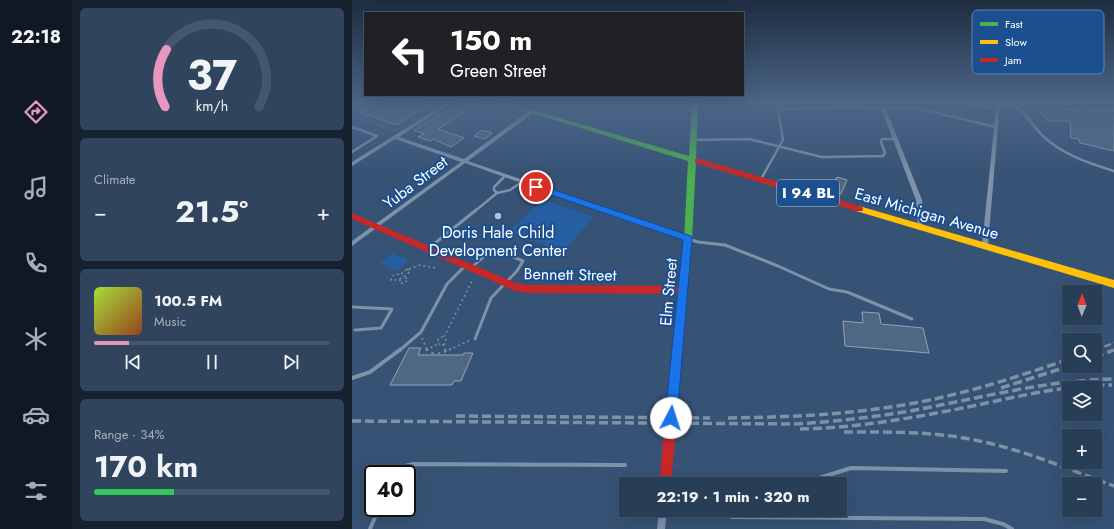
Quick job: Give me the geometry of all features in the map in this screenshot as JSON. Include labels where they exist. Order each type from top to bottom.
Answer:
[{"type":"main road","name":"East Michigan Avenue","points":[[587,128],[1114,284]]},
{"type":"main road","name":"Elm Street","points":[[666,477],[688,239],[695,128]]},
{"type":"main road","name":"Bennett Street","points":[[352,216],[504,284],[515,287],[529,290],[683,290]]},
{"type":"street","points":[[352,164],[411,128]]},
{"type":"street","name":"Yuba Street","points":[[352,244],[510,128]]},
{"type":"street","points":[[891,128],[919,200],[922,220],[920,226]]},
{"type":"street","points":[[985,245],[996,128]]},
{"type":"street","points":[[395,138],[688,239]]},
{"type":"street","points":[[661,529],[662,517]]},
{"type":"lane","points":[[352,152],[377,136],[354,128]]},
{"type":"lane","points":[[760,179],[783,140],[781,128]]},
{"type":"lane","points":[[1036,128],[1044,137],[1056,146],[1087,161],[1114,171]]},
{"type":"lane","points":[[694,140],[749,139],[822,157],[883,156],[885,153],[881,142],[882,139],[895,139]]},
{"type":"lane","points":[[497,193],[494,190],[494,187],[505,176]]},
{"type":"lane","points":[[427,249],[497,193],[510,190],[522,182]]},
{"type":"lane","points":[[688,239],[698,242],[725,245],[778,266],[829,289],[847,292],[912,319]]},
{"type":"lane","points":[[352,378],[370,372],[391,358],[421,332],[447,284],[488,253],[494,250],[499,250],[523,260],[522,266],[490,301],[475,339]]},
{"type":"lane","points":[[352,307],[392,309],[381,328],[355,330]]},
{"type":"lane","points":[[409,465],[625,465]]},
{"type":"lane","points":[[822,477],[851,468],[1006,471]]},
{"type":"lane","points":[[370,529],[375,517]]},
{"type":"lane","points":[[733,517],[984,519],[1003,524],[1012,529]]},
{"type":"path","points":[[385,128],[397,132]]},
{"type":"path","points":[[409,269],[410,272],[404,277],[400,279],[391,281],[390,279],[394,275],[400,275],[404,277],[408,279],[405,283],[400,283],[400,279],[400,275],[404,270],[420,265],[433,268],[436,265]]},
{"type":"path","points":[[438,344],[439,340],[444,337],[472,281]]},
{"type":"path","points":[[421,332],[423,346],[426,350],[432,353],[446,352],[455,349],[465,341],[475,339]]},
{"type":"path","points":[[443,344],[446,340],[444,337]]},
{"type":"path","points":[[426,350],[438,344],[443,344]]},
{"type":"path","points":[[443,344],[446,352]]},
{"type":"shaded area","points":[[543,199],[594,217],[563,252],[509,231]]},
{"type":"shaded area","points":[[392,253],[403,258],[405,257],[408,261],[397,271],[380,263]]},
{"type":"building","points":[[418,128],[440,128],[438,129],[464,138],[451,147],[433,139],[430,141],[418,137],[424,134],[414,130]]},
{"type":"building","points":[[1070,128],[1114,128],[1114,151],[1080,143],[1079,139],[1071,138]]},
{"type":"building","points":[[482,130],[492,133],[485,139],[474,136]]},
{"type":"building","points":[[837,177],[847,180],[841,194],[830,191]]},
{"type":"building","points":[[862,312],[879,313],[881,324],[923,328],[929,353],[845,346],[843,321],[863,323]]},
{"type":"building","points":[[409,348],[421,348],[418,355],[463,355],[464,353],[473,353],[461,381],[454,381],[452,385],[390,385]]},
{"type":"railway","points":[[1102,347],[1114,343]]},
{"type":"railway","points":[[1102,354],[1114,350]]},
{"type":"railway","points":[[728,418],[829,414],[905,405],[983,387],[1062,361]]},
{"type":"railway","points":[[1001,388],[1062,368]]},
{"type":"railway","points":[[352,421],[796,424],[881,416],[1045,385],[1114,379]]},
{"type":"railway","points":[[800,429],[842,427],[884,422],[1058,389],[1112,385]]},
{"type":"railway","points":[[456,416],[710,418]]},
{"type":"railway","points":[[844,432],[914,433],[967,438],[1034,456],[1114,486]]},
{"type":"traffic: fast","points":[[585,128],[698,161]]},
{"type":"traffic: fast","points":[[682,302],[688,239],[694,128]]},
{"type":"traffic: slow","points":[[859,209],[1114,284]]},
{"type":"traffic: jam","points":[[698,161],[859,209]]},
{"type":"traffic: jam","points":[[352,216],[515,287],[529,289],[683,290]]},
{"type":"traffic: jam","points":[[666,477],[682,302]]},
{"type":"place","name":"Doris Hale Child Development Center","points":[[498,216]]},
{"type":"route","points":[[536,187],[688,239],[671,418]]}]
